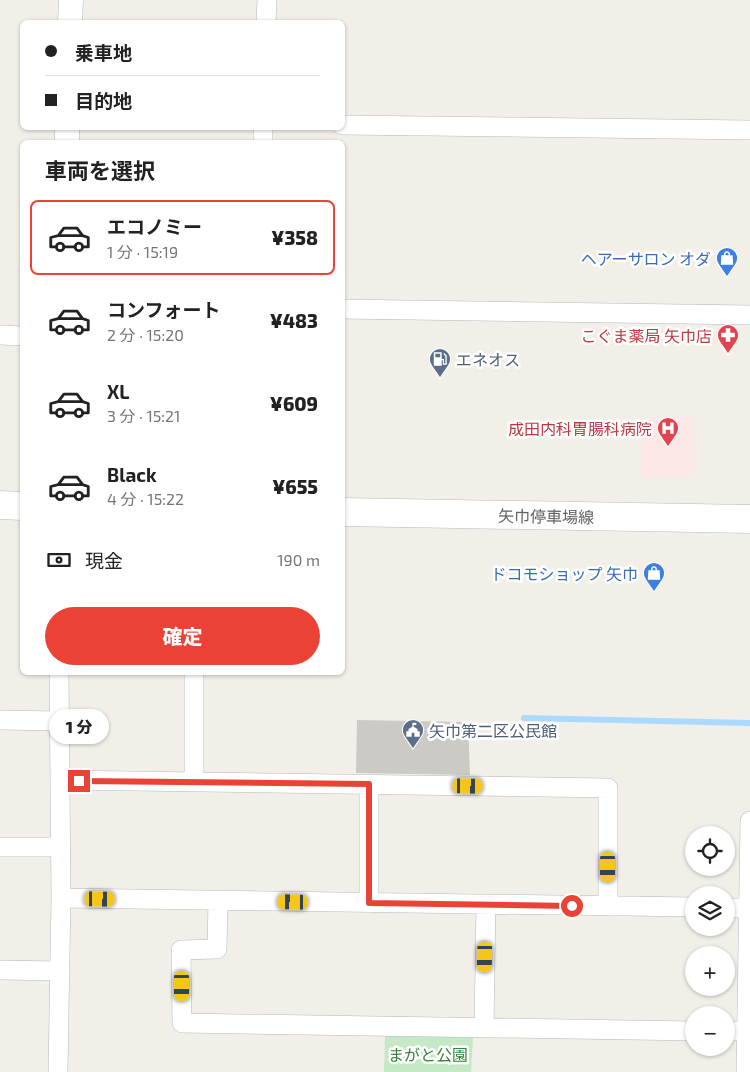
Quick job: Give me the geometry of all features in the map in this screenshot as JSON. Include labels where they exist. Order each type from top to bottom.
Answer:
[{"type":"main road","points":[[0,506],[20,506]]},
{"type":"main road","name":"矢巾停車場線","points":[[345,512],[750,519]]},
{"type":"street","points":[[70,20],[71,0]]},
{"type":"street","points":[[266,20],[267,0]]},
{"type":"street","points":[[345,125],[750,130]]},
{"type":"street","points":[[345,309],[750,314]]},
{"type":"street","points":[[0,335],[20,336]]},
{"type":"street","points":[[58,1072],[61,898],[59,675]]},
{"type":"street","points":[[194,675],[194,782]]},
{"type":"street","points":[[0,720],[60,720]]},
{"type":"street","points":[[60,780],[608,788],[608,906]]},
{"type":"street","points":[[369,784],[369,903]]},
{"type":"street","points":[[746,1072],[750,821]]},
{"type":"street","points":[[0,847],[61,848]]},
{"type":"street","points":[[61,898],[685,907]]},
{"type":"street","points":[[218,900],[217,949],[182,950],[182,1023],[685,1030]]},
{"type":"street","points":[[484,1028],[486,904]]},
{"type":"street","points":[[735,908],[749,908]]},
{"type":"street","points":[[0,970],[60,971]]},
{"type":"street","points":[[735,1031],[746,1031]]},
{"type":"shaded area","name":"成田内科胃腸科病院","points":[[693,417],[695,476],[642,477],[641,418]]},
{"type":"green space","name":"まがと公園","points":[[385,1036],[473,1037],[471,1072],[384,1072]]},
{"type":"building","name":"矢巾第二区公民館","points":[[357,720],[468,722],[470,775],[356,773]]},
{"type":"waterway","points":[[524,718],[750,723]]},
{"type":"place","name":"ヘアーサロン オダ","points":[[727,277]]},
{"type":"place","name":"こぐま薬局 矢巾店","points":[[728,354]]},
{"type":"place","name":"エネオス","points":[[440,378]]},
{"type":"place","name":"成田内科胃腸科病院","points":[[668,447]]},
{"type":"place","name":"ドコモショップ 矢巾","points":[[654,592]]},
{"type":"place","name":"矢巾第二区公民館","points":[[413,749]]},
{"type":"route","points":[[79,781],[369,784],[369,903],[572,906]]}]
